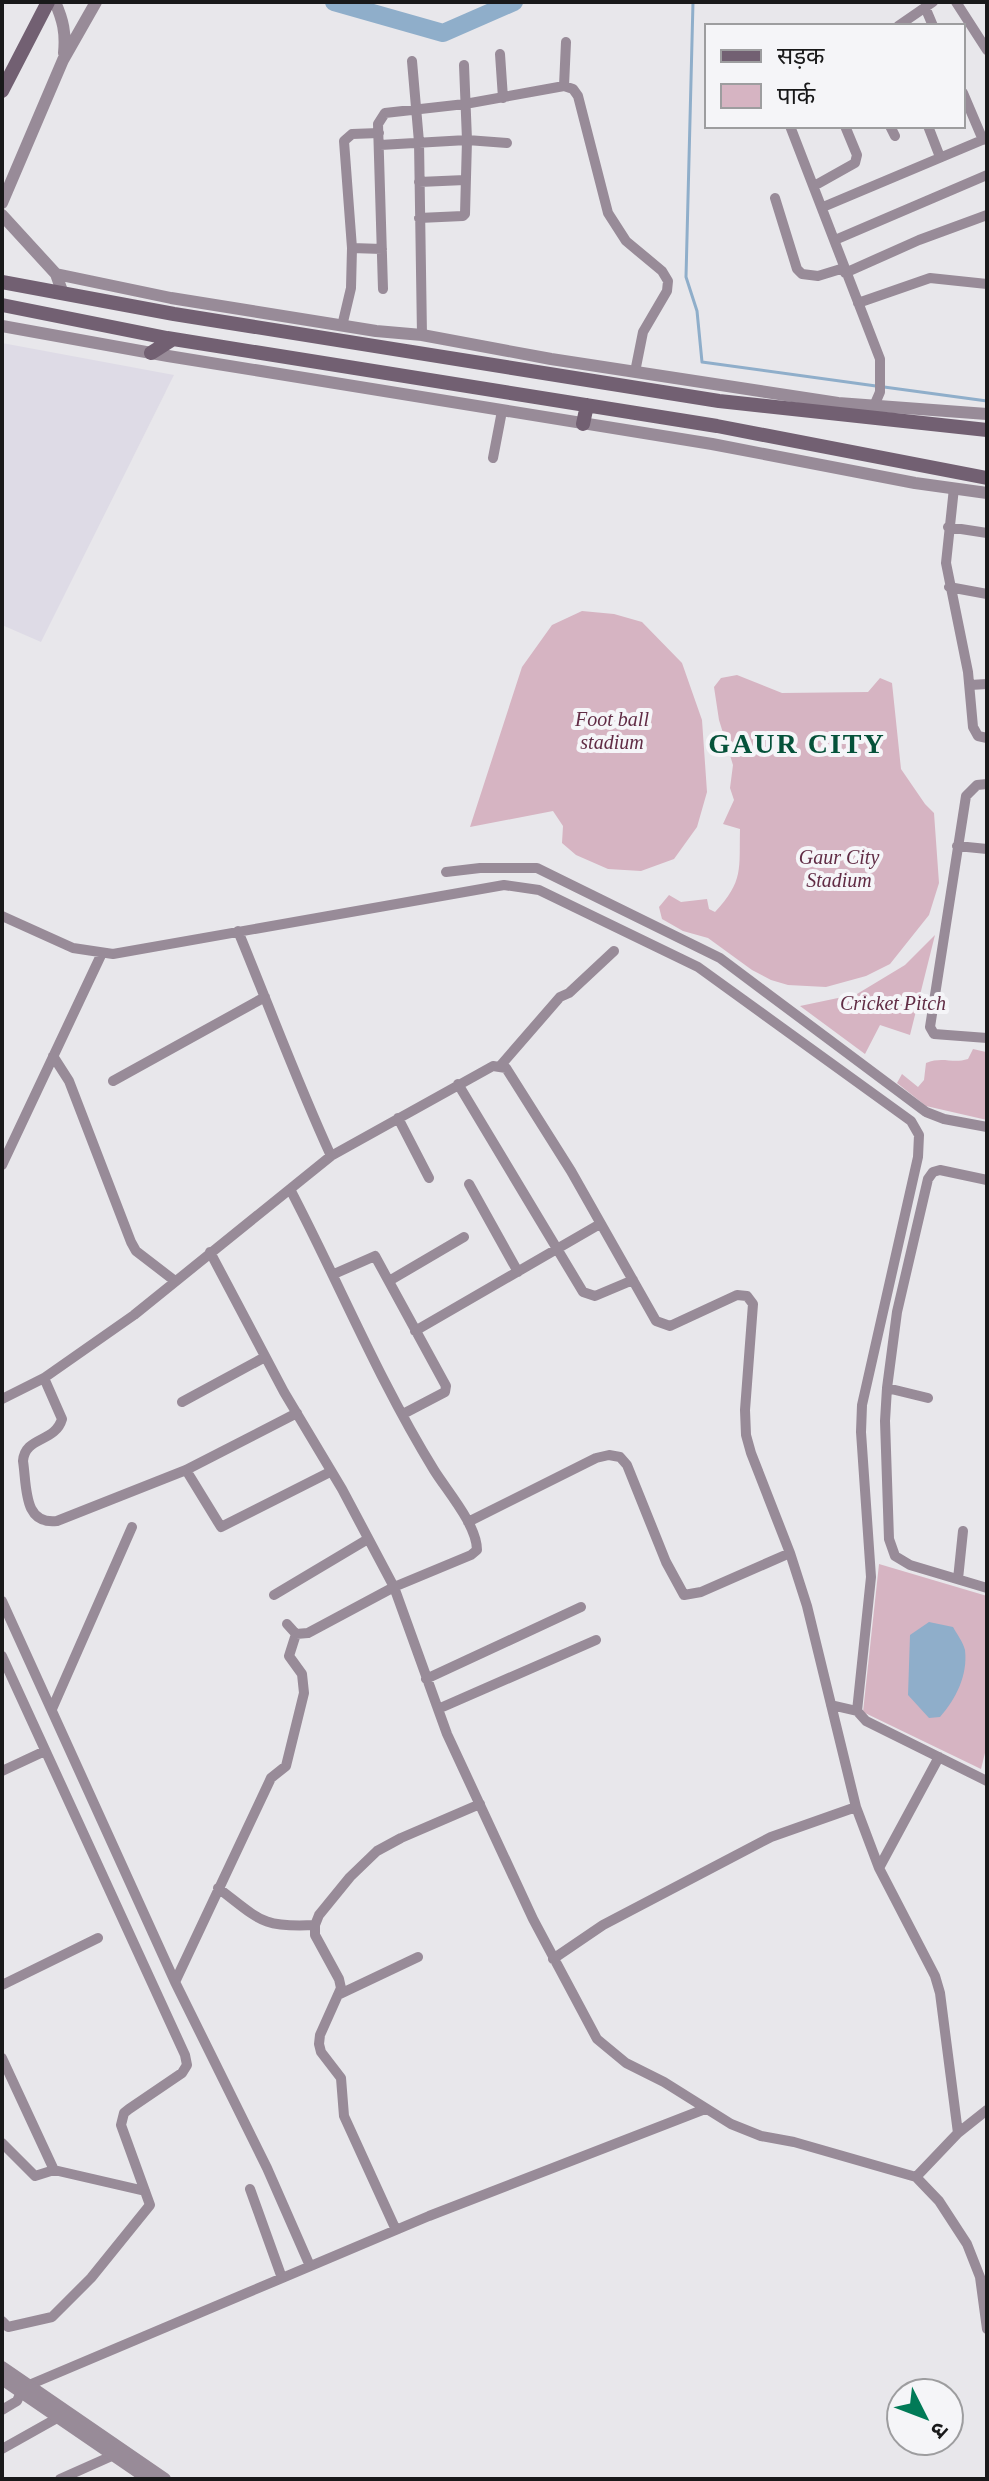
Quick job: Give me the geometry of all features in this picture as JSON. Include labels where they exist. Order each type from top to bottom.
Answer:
[{"type":"main road","points":[[2,91],[48,2]]},
{"type":"main road","points":[[2,282],[63,294],[697,390],[719,401],[987,430]]},
{"type":"main road","points":[[2,305],[173,339],[692,421],[987,478]]},
{"type":"main road","points":[[151,353],[173,339]]},
{"type":"main road","points":[[583,424],[587,405]]},
{"type":"street","points":[[55,2],[63,18],[66,37],[63,60]]},
{"type":"street","points":[[2,203],[63,60],[96,2]]},
{"type":"street","points":[[956,2],[987,50]]},
{"type":"street","points":[[900,24],[923,6],[932,24]]},
{"type":"street","points":[[564,86],[566,42]]},
{"type":"street","points":[[500,54],[503,98]]},
{"type":"street","points":[[412,61],[419,142],[422,335]]},
{"type":"street","points":[[419,218],[464,216],[467,140],[464,65]]},
{"type":"street","points":[[383,289],[378,124],[385,113],[465,104],[564,86],[573,89],[578,96],[602,197],[617,230],[636,251],[662,271],[668,281],[667,291],[643,332],[635,372]]},
{"type":"street","points":[[823,207],[985,139],[965,97]]},
{"type":"street","points":[[791,128],[880,359],[880,392],[874,406]]},
{"type":"street","points":[[814,186],[855,163],[857,155],[846,128]]},
{"type":"street","points":[[929,128],[940,157]]},
{"type":"street","points":[[342,326],[351,288],[352,248],[344,141],[352,134],[379,133]]},
{"type":"street","points":[[380,145],[467,140],[507,143]]},
{"type":"street","points":[[835,240],[987,175]]},
{"type":"street","points":[[419,182],[465,180]]},
{"type":"street","points":[[775,198],[797,269],[802,274],[818,276],[844,270],[987,215]]},
{"type":"street","points":[[2,215],[56,274],[63,294]]},
{"type":"street","points":[[352,248],[382,249]]},
{"type":"street","points":[[56,274],[171,298],[342,326],[422,335],[635,372],[697,390],[722,386],[874,406],[987,414]]},
{"type":"street","points":[[858,303],[930,278],[987,284]]},
{"type":"street","points":[[2,326],[987,493]]},
{"type":"street","points":[[493,458],[502,411]]},
{"type":"street","points":[[954,488],[945,555],[949,587],[966,655],[973,727],[978,736],[987,738]]},
{"type":"street","points":[[948,527],[987,533]]},
{"type":"street","points":[[949,587],[987,594]]},
{"type":"street","points":[[970,685],[987,684]]},
{"type":"street","points":[[987,784],[977,785],[966,796],[930,1027],[934,1034],[987,1038]]},
{"type":"street","points":[[957,846],[987,849]]},
{"type":"street","points":[[446,872],[480,868],[537,868],[720,958],[926,1112],[944,1119],[987,1127]]},
{"type":"street","points":[[2,916],[73,948],[113,954],[504,885],[539,890],[698,967],[911,1121],[919,1135],[918,1157],[862,1405],[861,1432],[871,1577],[857,1711]]},
{"type":"street","points":[[238,931],[297,1083],[331,1156]]},
{"type":"street","points":[[501,1065],[560,997],[569,993],[614,951]]},
{"type":"street","points":[[2,1165],[102,953]]},
{"type":"street","points":[[113,1081],[265,997]]},
{"type":"street","points":[[53,1056],[69,1081],[131,1242],[136,1251],[175,1281]]},
{"type":"street","points":[[2,1399],[44,1378],[134,1315],[331,1156],[493,1066],[506,1068],[656,1321],[670,1326],[737,1295],[747,1296],[753,1304],[746,1435],[807,1606],[856,1807],[879,1868],[935,1976],[940,1993],[958,2133]]},
{"type":"street","points":[[458,1084],[588,1295],[595,1296],[633,1280]]},
{"type":"street","points":[[398,1118],[429,1178]]},
{"type":"street","points":[[987,1180],[940,1170],[933,1172],[928,1179],[897,1312],[885,1421],[891,1548],[901,1561],[987,1588]]},
{"type":"street","points":[[469,1184],[518,1272]]},
{"type":"street","points":[[291,1191],[403,1414],[477,1541],[477,1550],[471,1555],[394,1587],[308,1633],[296,1634]]},
{"type":"street","points":[[415,1331],[600,1224]]},
{"type":"street","points":[[389,1281],[464,1237]]},
{"type":"street","points":[[210,1252],[394,1587],[426,1679],[480,1804],[553,1959],[597,2039],[626,2063],[664,2082],[731,2124],[761,2136],[809,2146],[916,2177],[939,2201],[967,2244],[980,2277],[987,2329]]},
{"type":"street","points":[[334,1274],[375,1256],[446,1390],[403,1414]]},
{"type":"street","points":[[182,1402],[265,1357]]},
{"type":"street","points":[[44,1378],[62,1419],[55,1433],[36,1441],[24,1454],[30,1508],[36,1518],[45,1522],[57,1521],[186,1470],[297,1413]]},
{"type":"street","points":[[887,1388],[928,1398]]},
{"type":"street","points":[[468,1522],[596,1458],[609,1455],[620,1457],[627,1465],[666,1562],[684,1595],[701,1592],[790,1553]]},
{"type":"street","points":[[186,1470],[221,1527],[330,1472]]},
{"type":"street","points":[[52,1709],[132,1527]]},
{"type":"street","points":[[958,1579],[963,1531]]},
{"type":"street","points":[[274,1595],[368,1539]]},
{"type":"street","points":[[2,1601],[175,1982],[267,2168],[310,2266]]},
{"type":"street","points":[[426,1679],[581,1607]]},
{"type":"street","points":[[287,1624],[296,1634]]},
{"type":"street","points":[[175,1982],[272,1776],[286,1766],[304,1693],[302,1674],[289,1656],[296,1634]]},
{"type":"street","points":[[438,1709],[596,1640]]},
{"type":"street","points":[[2,1656],[187,2060],[182,2073],[129,2109],[121,2119],[150,2205],[91,2278],[52,2317],[8,2327],[2,2321]]},
{"type":"street","points":[[831,1705],[857,1711],[866,1721],[987,1781]]},
{"type":"street","points":[[2,1771],[45,1751]]},
{"type":"street","points":[[879,1868],[939,1757]]},
{"type":"street","points":[[396,2230],[344,2116],[341,2078],[321,2052],[320,2035],[340,1994],[339,1979],[315,1935],[315,1925],[319,1915],[342,1887],[377,1851],[480,1804]]},
{"type":"street","points":[[553,1959],[603,1925],[771,1837],[856,1807]]},
{"type":"street","points":[[218,1888],[270,1924],[284,1927],[315,1925]]},
{"type":"street","points":[[2,1985],[98,1938]]},
{"type":"street","points":[[340,1994],[418,1957]]},
{"type":"street","points":[[2,2058],[54,2170]]},
{"type":"street","points":[[2,2410],[17,2401],[25,2388],[396,2230],[705,2109]]},
{"type":"street","points":[[916,2177],[958,2133],[987,2110]]},
{"type":"street","points":[[2,2143],[35,2176],[54,2170],[145,2191]]},
{"type":"street","points":[[250,2189],[282,2278]]},
{"type":"street","points":[[2,2367],[59,2417],[148,2479]]},
{"type":"street","points":[[2,2379],[25,2388],[165,2479]]},
{"type":"street","points":[[2,2449],[59,2417]]},
{"type":"street","points":[[60,2479],[114,2455]]},
{"type":"shaded area","points":[[2,343],[174,375],[41,642],[2,625]]},
{"type":"green space","name":"Foot ball stadium","points":[[582,611],[614,614],[642,622],[682,663],[702,720],[707,792],[697,827],[674,859],[641,871],[608,869],[576,855],[562,843],[563,826],[553,811],[470,827],[522,667],[552,625]]},
{"type":"green space","name":"Gaur City Stadium","points":[[737,675],[782,693],[868,692],[880,678],[892,683],[901,769],[934,813],[939,883],[929,915],[890,964],[866,976],[826,987],[788,985],[752,970],[708,938],[683,931],[662,919],[659,907],[669,895],[681,902],[707,899],[709,909],[715,912],[731,892],[738,874],[740,829],[723,824],[734,800],[730,788],[733,765],[719,720],[714,687],[721,678]]},
{"type":"green space","name":"Cricket Pitch","points":[[935,935],[910,1035],[880,1025],[865,1054],[800,1006],[857,994],[905,965]]},
{"type":"green space","points":[[973,1049],[986,1052],[987,1056],[987,1120],[926,1106],[897,1083],[902,1074],[918,1087],[924,1080],[926,1063],[968,1059]]},
{"type":"green space","points":[[879,1564],[987,1596],[987,1745],[981,1769],[863,1712]]},
{"type":"water","points":[[929,1622],[953,1627],[964,1647],[965,1659],[963,1677],[951,1702],[940,1717],[929,1718],[908,1695],[910,1635]]},
{"type":"waterway","points":[[334,2],[443,33],[514,2]]},
{"type":"waterway","points":[[693,2],[686,277],[697,311],[702,362],[876,386]]},
{"type":"waterway","points":[[884,387],[987,401]]},
{"type":"district","name":"GAUR CITY","points":[[797,743]]}]
